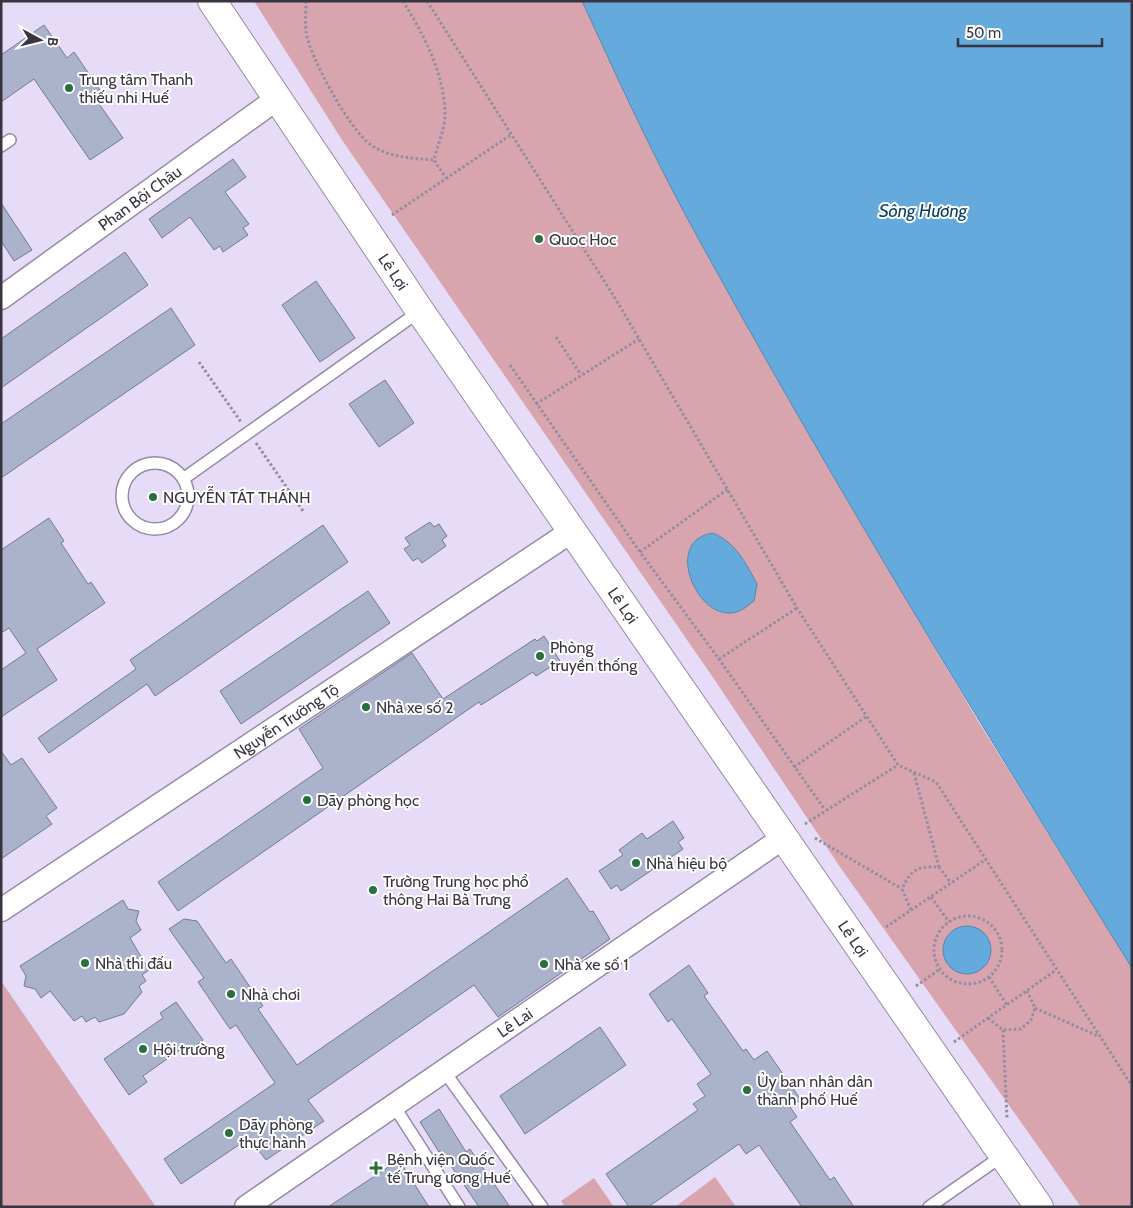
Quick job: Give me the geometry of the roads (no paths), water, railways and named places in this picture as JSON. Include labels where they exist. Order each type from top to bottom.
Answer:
[{"type":"main road","name":"Lê Lợi","points":[[212,1],[420,311],[572,531],[794,831],[1034,1205]]},
{"type":"street","name":"Phan Bội Châu","points":[[1,298],[278,98]]},
{"type":"street","name":"Nguyễn Trường Tộ","points":[[1,910],[572,531]]},
{"type":"street","name":"Lê Lai","points":[[246,1207],[794,831]]},
{"type":"lane","points":[[183,479],[420,311]]},
{"type":"lane","points":[[155,462],[174,469],[183,479],[188,497],[186,506],[173,524],[153,530],[136,524],[128,516],[122,496],[124,484],[136,468],[155,462]]},
{"type":"lane","points":[[444,1071],[542,1207]]},
{"type":"lane","points":[[394,1106],[459,1207]]},
{"type":"lane","points":[[929,1207],[1002,1156]]},
{"type":"water","name":"Sông Hương","points":[[582,1],[1132,1],[1132,968],[907,600],[744,321],[663,172]]},
{"type":"water","points":[[713,533],[728,542],[740,554],[757,584],[754,601],[737,612],[730,613],[717,610],[706,602],[696,590],[690,576],[688,562],[690,549],[698,539]]},
{"type":"water","points":[[962,926],[972,926],[984,933],[991,945],[991,955],[984,967],[972,974],[962,974],[954,970],[947,963],[943,955],[943,945],[947,937],[954,930]]},
{"type":"place","name":"Trung tâm Thanh thiếu nhi Huế","points":[[69,88]]},
{"type":"place","name":"Quoc Hoc","points":[[539,239]]},
{"type":"place","name":"NGUYỄN TÁT THÁNH","points":[[153,497]]},
{"type":"place","name":"Phòng truyền thống","points":[[540,656]]},
{"type":"place","name":"Nhà xe số 2","points":[[366,707]]},
{"type":"place","name":"Dãy phòng học","points":[[307,800]]},
{"type":"place","name":"Nhà hiệu bộ","points":[[636,863]]},
{"type":"place","name":"Trường Trung học phổ thông Hai Bà Trưng","points":[[373,890]]},
{"type":"place","name":"Nhà thi đấu","points":[[85,963]]},
{"type":"place","name":"Nhà xe số 1","points":[[544,964]]},
{"type":"place","name":"Nhà chơi","points":[[231,994]]},
{"type":"place","name":"Hội trường","points":[[143,1049]]},
{"type":"place","name":"Ủy ban nhân dân thành phố Huế","points":[[747,1090]]},
{"type":"place","name":"Dãy phòng thực hành","points":[[229,1133]]},
{"type":"place","name":"Bệnh viện Quốc tế Trung ương Huế","points":[[376,1168]]}]
